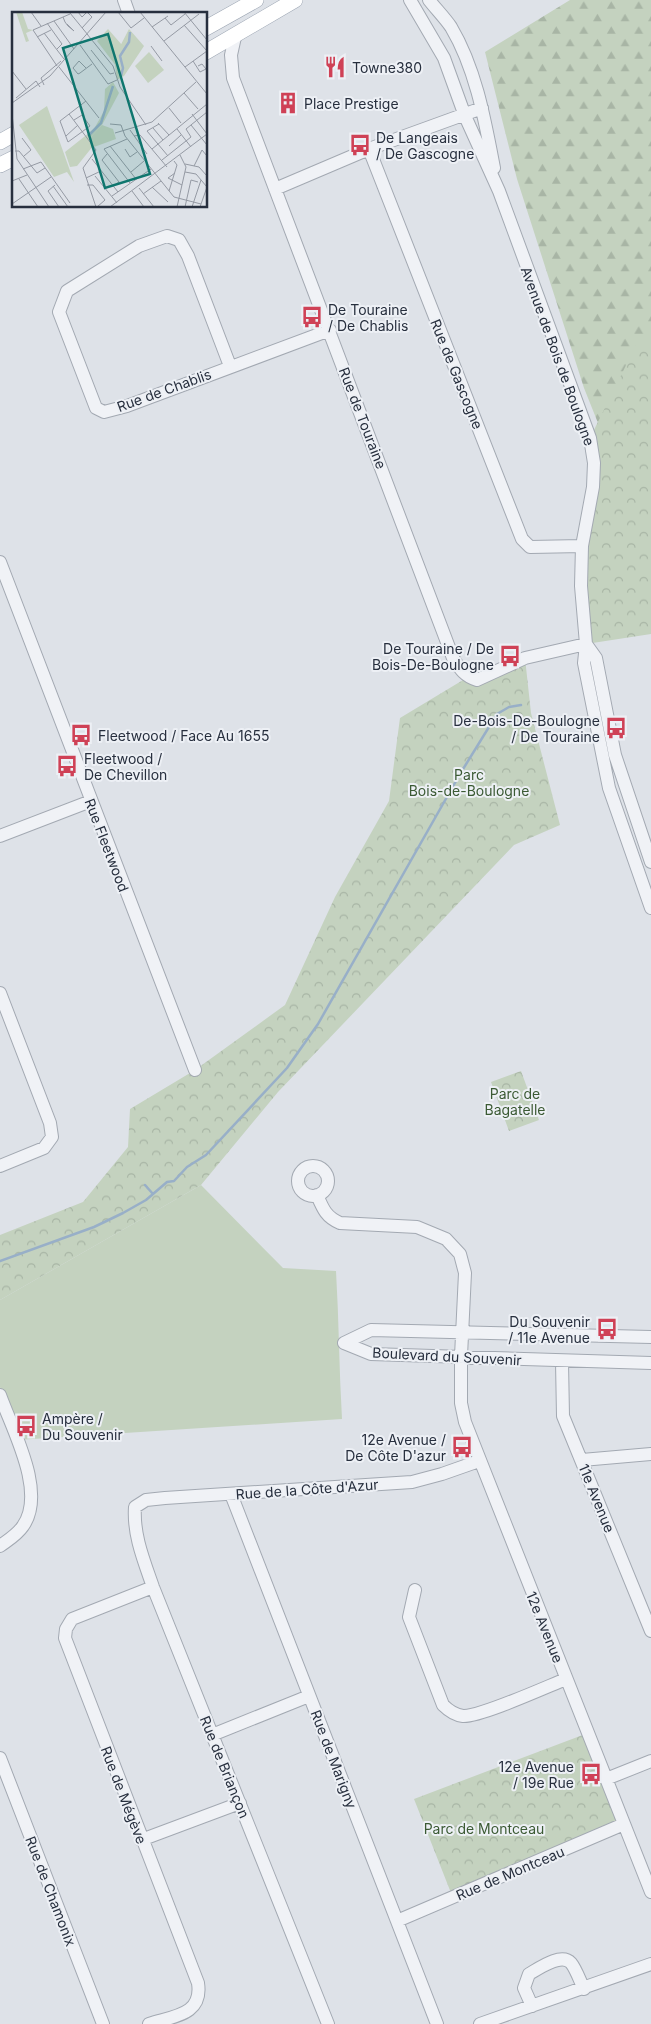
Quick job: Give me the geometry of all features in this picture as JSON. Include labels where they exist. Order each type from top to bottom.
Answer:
[{"type":"main road","points":[[208,27],[256,0]]},
{"type":"main road","points":[[208,51],[235,37],[295,0]]},
{"type":"main road","points":[[0,142],[12,135]]},
{"type":"main road","points":[[0,166],[12,159]]},
{"type":"street","points":[[124,0],[128,12]]},
{"type":"street","name":"Avenue de Bois de Boulogne","points":[[410,0],[444,58],[465,116],[498,191],[590,438],[594,462],[593,487],[582,546],[581,586],[586,644],[584,663],[609,788],[651,908]]},
{"type":"street","name":"Avenue de Bois de Boulogne","points":[[429,0],[451,27],[466,61],[482,108],[498,191]]},
{"type":"street","name":"Rue de Touraine","points":[[235,37],[230,57],[233,78],[453,658],[468,677],[477,680],[525,658],[586,644]]},
{"type":"street","points":[[275,189],[369,149],[465,116],[482,108]]},
{"type":"street","name":"Rue de Gascogne","points":[[369,149],[522,538],[530,546],[582,546]]},
{"type":"street","name":"Rue de Chablis","points":[[230,366],[188,256],[179,240],[167,236],[139,246],[68,291],[59,312],[96,408],[104,412],[126,406],[330,330]]},
{"type":"street","name":"Rue Fleetwood","points":[[0,562],[195,1070]]},
{"type":"street","name":"Avenue de Bois de Boulogne","points":[[586,644],[596,658],[615,754],[651,862]]},
{"type":"street","points":[[0,836],[91,801]]},
{"type":"street","points":[[0,993],[50,1123],[52,1137],[44,1148],[0,1166]]},
{"type":"street","name":"12e Avenue","points":[[317,1195],[325,1214],[340,1223],[417,1227],[446,1239],[460,1254],[465,1273],[461,1356],[461,1403],[465,1422],[624,1824],[646,1866],[651,1892]]},
{"type":"street","name":"Boulevard du Souvenir","points":[[651,1337],[371,1330],[344,1343],[370,1354],[461,1356],[562,1362],[651,1363]]},
{"type":"street","name":"11e Avenue","points":[[562,1362],[563,1416],[651,1631]]},
{"type":"street","points":[[0,1395],[27,1469],[32,1491],[29,1512],[24,1526],[13,1538],[0,1546]]},
{"type":"street","points":[[582,1460],[651,1454]]},
{"type":"street","name":"Rue de la Côte d'Azur","points":[[135,1507],[146,1500],[412,1482],[479,1461]]},
{"type":"street","name":"Rue de Marigny","points":[[231,1494],[437,2024]]},
{"type":"street","name":"Rue de Briançon","points":[[135,1507],[134,1521],[140,1548],[154,1587],[328,2024]]},
{"type":"street","name":"Rue de Mégève","points":[[149,2024],[188,2011],[197,2004],[200,1996],[198,1983],[141,1840],[66,1638],[66,1630],[72,1619],[154,1587]]},
{"type":"street","points":[[415,1590],[409,1617],[443,1705],[449,1711],[464,1716],[480,1712],[566,1679]]},
{"type":"street","points":[[212,1735],[309,1696]]},
{"type":"street","name":"Rue de Chamonix","points":[[0,1758],[4,1782],[103,2024]]},
{"type":"street","points":[[606,1779],[651,1761]]},
{"type":"street","points":[[141,1840],[240,1803]]},
{"type":"street","name":"Rue de Montceau","points":[[397,1921],[624,1824]]},
{"type":"street","points":[[532,2006],[524,1988],[529,1974],[554,1961],[566,1960],[571,1963],[584,1989]]},
{"type":"street","points":[[480,2024],[651,1964]]},
{"type":"green space","points":[[570,0],[651,0],[651,621],[614,463],[584,388],[517,179],[485,52]]},
{"type":"green space","points":[[651,332],[651,634],[586,644],[581,586],[589,516],[590,438],[636,345]]},
{"type":"green space","name":"Parc Bois-de-Boulogne","points":[[525,658],[531,713],[560,825],[514,845],[278,1092],[201,1185],[0,1300],[0,1235],[83,1202],[128,1147],[130,1109],[195,1070],[285,1005],[335,897],[389,801],[400,718],[468,677]]},
{"type":"green space","name":"Parc de Bagatelle","points":[[521,1071],[539,1120],[509,1131],[491,1082]]},
{"type":"green space","points":[[201,1185],[283,1268],[336,1271],[342,1419],[17,1440],[0,1387],[0,1300]]},
{"type":"green space","name":"Parc de Montceau","points":[[588,1733],[624,1824],[453,1898],[414,1799]]},
{"type":"waterway","points":[[0,1261],[94,1227],[123,1213],[146,1200],[167,1182],[174,1181],[187,1167],[206,1155],[287,1068],[318,1024],[460,774],[497,714],[509,707],[521,705]]},
{"type":"waterway","points":[[145,1185],[153,1194]]},
{"type":"place","name":"Towne380","points":[[335,67]]},
{"type":"place","name":"Place Prestige","points":[[288,103]]},
{"type":"place","name":"De Langeais / De Gascogne","points":[[360,145]]},
{"type":"place","name":"De Touraine / De Chablis","points":[[312,317]]},
{"type":"place","name":"De Touraine / De Bois-De-Boulogne","points":[[510,656]]},
{"type":"place","name":"De-Bois-De-Boulogne / De Touraine","points":[[616,728]]},
{"type":"place","name":"Fleetwood / Face Au 1655","points":[[81,735]]},
{"type":"place","name":"Fleetwood / De Chevillon","points":[[67,766]]},
{"type":"place","name":"Du Souvenir / 11e Avenue","points":[[607,1329]]},
{"type":"place","name":"Ampère / Du Souvenir","points":[[26,1426]]},
{"type":"place","name":"12e Avenue / De Côte D'azur","points":[[462,1447]]},
{"type":"place","name":"12e Avenue / 19e Rue","points":[[591,1774]]}]
